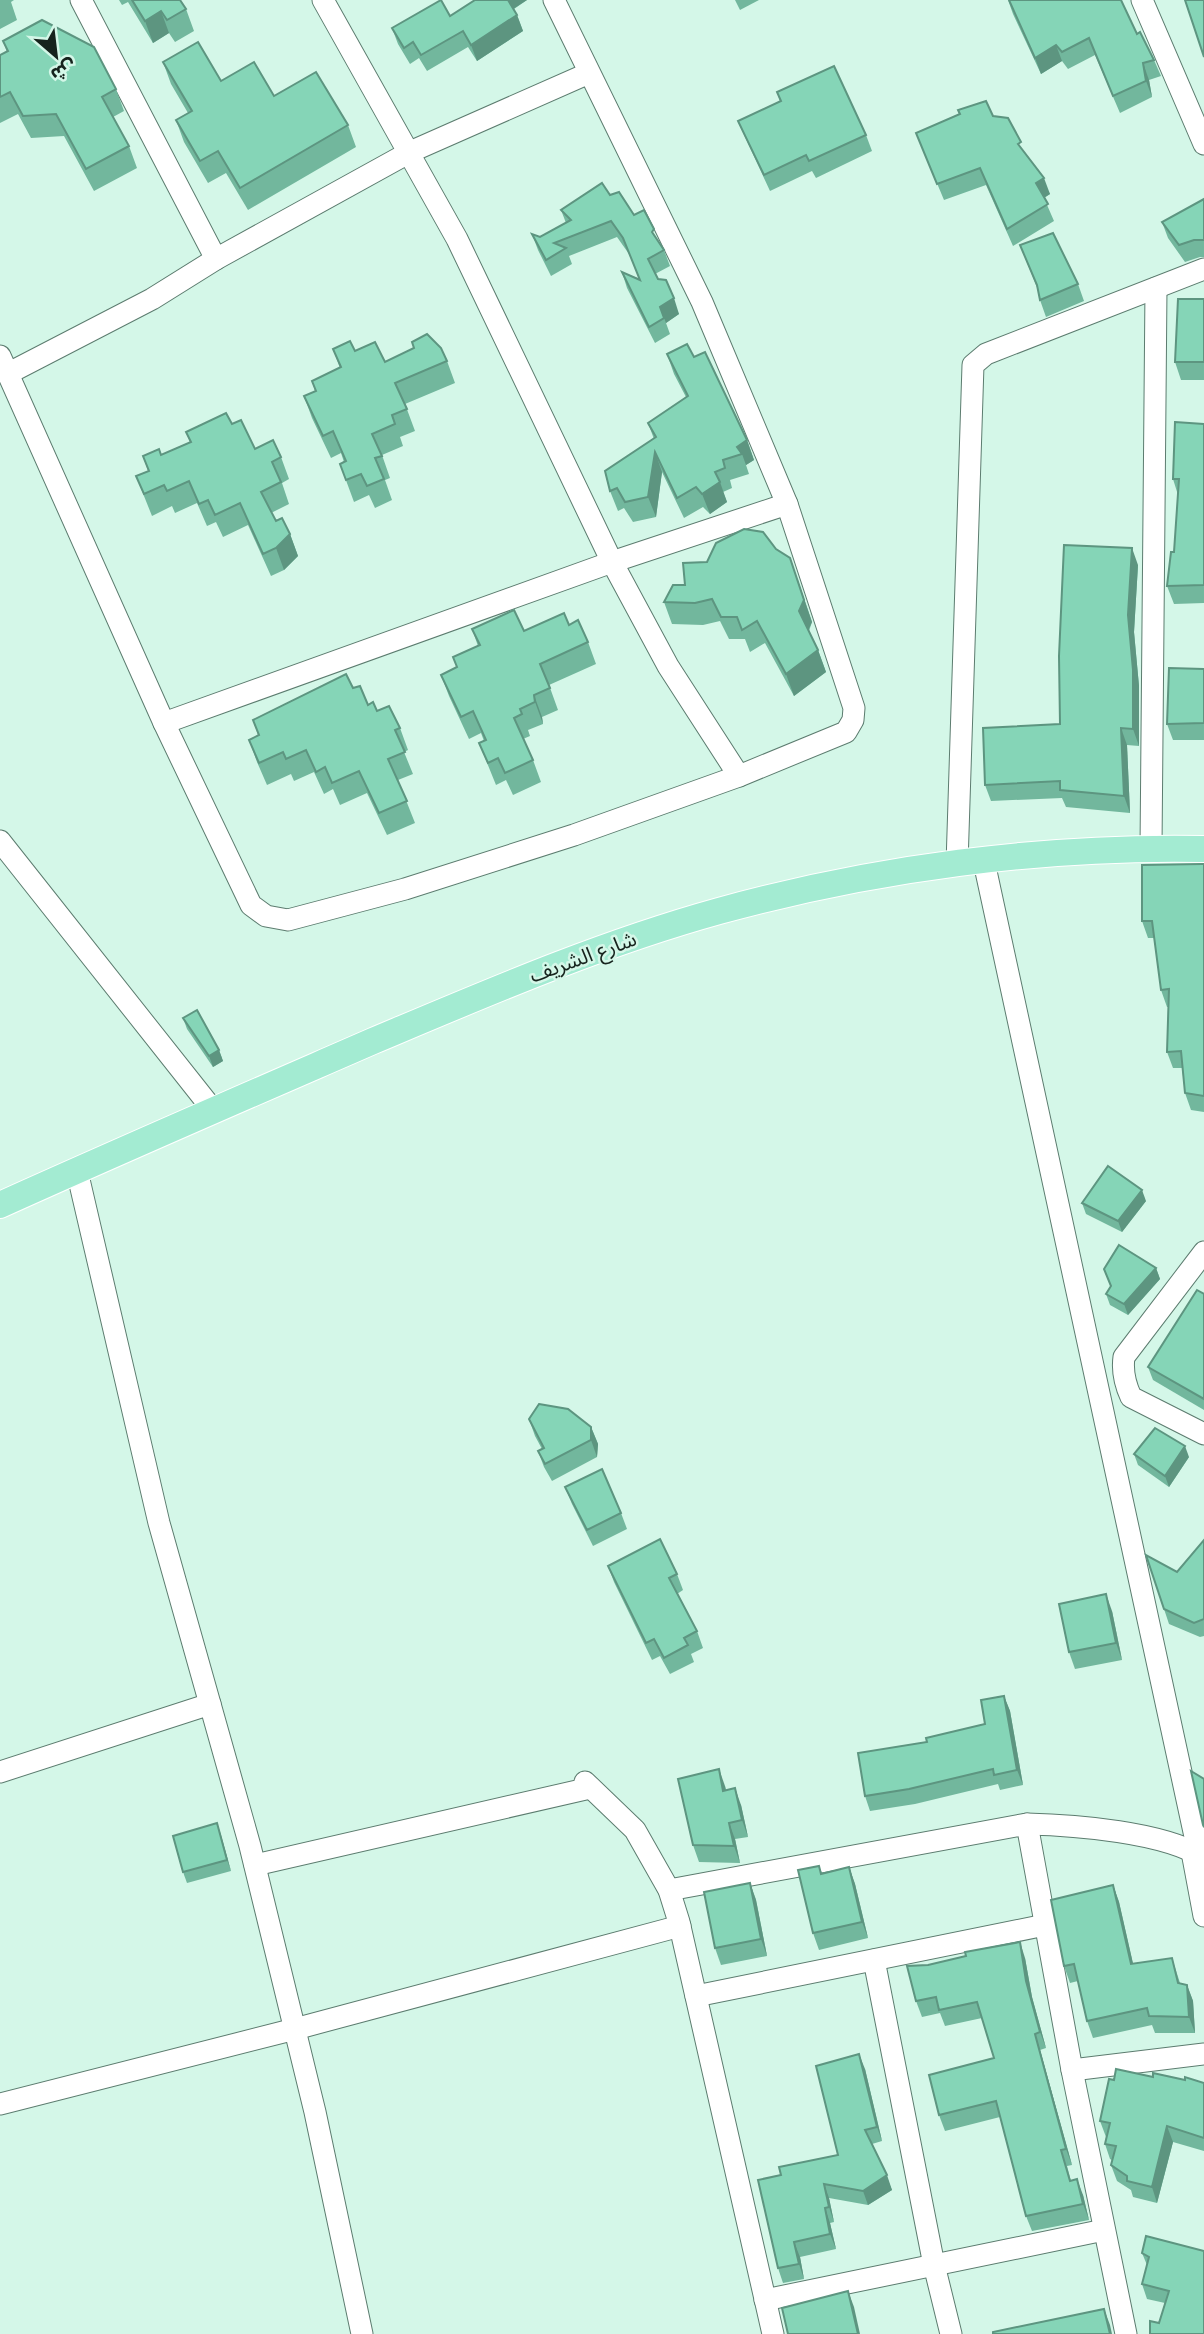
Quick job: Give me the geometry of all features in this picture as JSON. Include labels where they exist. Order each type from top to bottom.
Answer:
[{"type":"main road","name":"شارع الشريف","points":[[0,1205],[213,1110],[494,990],[605,947],[718,911],[806,890],[957,864],[1151,848],[1204,849]]},
{"type":"street","points":[[81,0],[216,259]]},
{"type":"street","points":[[323,0],[457,239],[612,562],[668,666],[739,776]]},
{"type":"street","points":[[554,0],[702,302],[787,503],[853,708],[853,720],[846,732],[837,737],[739,776],[574,835],[405,889],[288,920],[266,916],[251,905],[164,723],[4,365],[152,299],[216,259],[410,152],[589,73]]},
{"type":"street","points":[[1142,0],[1204,144]]},
{"type":"street","points":[[957,864],[973,365],[986,354],[1204,269]]},
{"type":"street","points":[[1151,848],[1156,288]]},
{"type":"street","points":[[164,723],[612,562],[787,503]]},
{"type":"street","points":[[0,842],[213,1110]]},
{"type":"street","points":[[984,862],[1198,1855],[1204,1916]]},
{"type":"street","points":[[77,1171],[159,1523],[255,1865],[295,2029],[362,2334]]},
{"type":"street","points":[[1204,1252],[1124,1357],[1123,1364],[1131,1397],[1204,1434]]},
{"type":"street","points":[[0,1772],[210,1704]]},
{"type":"street","points":[[255,1865],[588,1785],[635,1830],[669,1890],[680,1926],[773,2334]]},
{"type":"street","points":[[669,1890],[1027,1824],[1061,1824],[1129,1834],[1198,1855]]},
{"type":"street","points":[[1027,1824],[1072,2070],[1126,2334]]},
{"type":"street","points":[[696,1996],[1045,1925]]},
{"type":"street","points":[[0,2104],[295,2029],[680,1926]]},
{"type":"street","points":[[874,1960],[934,2265],[951,2334]]},
{"type":"street","points":[[1072,2070],[1204,2054]]},
{"type":"street","points":[[765,2300],[1104,2230]]},
{"type":"building","points":[[132,0],[180,0],[186,9],[167,20],[161,11],[145,21]]},
{"type":"building","points":[[441,0],[450,16],[475,0],[508,0],[517,15],[471,45],[463,31],[421,55],[413,42],[404,48],[392,28]]},
{"type":"building","points":[[1009,0],[1121,0],[1137,34],[1140,32],[1154,60],[1143,63],[1146,81],[1113,96],[1089,38],[1062,52],[1056,45],[1035,58]]},
{"type":"building","points":[[1185,0],[1204,0],[1204,57]]},
{"type":"building","points":[[42,20],[94,47],[116,89],[102,97],[129,146],[86,169],[56,114],[23,116],[10,92],[0,97],[0,55],[8,51],[3,41]]},
{"type":"building","points":[[198,42],[221,81],[254,62],[274,96],[316,72],[348,125],[240,188],[218,151],[200,161],[176,120],[192,111],[163,62]]},
{"type":"building","points":[[834,66],[866,135],[809,161],[806,155],[764,175],[738,121],[781,101],[777,92]]},
{"type":"building","points":[[986,101],[993,116],[1008,118],[1021,142],[1018,144],[1044,178],[1036,183],[1048,204],[1007,229],[980,168],[937,184],[916,133],[960,114],[958,110]]},
{"type":"building","points":[[602,183],[610,195],[619,192],[634,215],[644,210],[654,229],[652,232],[664,250],[648,259],[658,279],[666,280],[674,298],[660,307],[664,318],[649,327],[622,272],[640,280],[623,238],[611,221],[554,243],[566,248],[546,260],[532,234],[540,237],[571,220],[561,210]]},
{"type":"building","points":[[1204,199],[1204,240],[1179,245],[1162,222]]},
{"type":"building","points":[[1053,233],[1078,284],[1040,300],[1037,285],[1020,245]]},
{"type":"building","points":[[1178,299],[1204,299],[1204,362],[1175,362]]},
{"type":"building","points":[[427,334],[441,348],[447,361],[395,383],[407,409],[392,415],[395,424],[372,434],[382,456],[375,458],[384,479],[367,486],[361,474],[346,480],[340,464],[346,461],[333,431],[323,436],[304,396],[316,391],[312,381],[341,367],[333,349],[350,341],[355,351],[375,342],[385,362],[414,348],[412,342]]},
{"type":"building","points":[[687,344],[694,357],[705,352],[747,440],[737,447],[742,454],[723,460],[725,468],[715,472],[720,482],[702,494],[696,487],[677,498],[655,452],[648,497],[625,502],[617,488],[610,491],[605,471],[656,437],[648,423],[688,396],[667,354]]},
{"type":"building","points":[[226,413],[232,424],[241,420],[255,449],[273,440],[281,457],[272,462],[281,482],[261,492],[276,521],[282,518],[290,534],[276,548],[263,554],[240,503],[215,515],[208,500],[199,504],[189,481],[167,491],[164,485],[144,494],[136,476],[149,471],[143,456],[159,449],[161,455],[191,442],[186,432]]},
{"type":"building","points":[[1175,422],[1204,424],[1204,585],[1167,586],[1171,552],[1174,552],[1179,479],[1173,479]]},
{"type":"building","points":[[744,529],[763,532],[776,549],[790,558],[804,600],[799,611],[818,650],[786,674],[757,621],[742,630],[737,617],[721,617],[712,599],[695,603],[664,602],[673,585],[685,585],[683,563],[707,562],[716,543]]},
{"type":"building","points":[[1064,545],[1132,548],[1128,615],[1133,670],[1133,729],[1121,728],[1124,796],[1060,790],[1060,781],[985,785],[983,728],[1060,724],[1059,656]]},
{"type":"building","points":[[514,610],[524,631],[564,613],[569,625],[578,620],[588,642],[540,664],[550,688],[534,695],[535,702],[520,709],[522,714],[514,718],[533,760],[505,773],[498,758],[488,763],[479,743],[486,740],[473,711],[461,717],[441,675],[457,667],[453,657],[480,645],[472,629]]},
{"type":"building","points":[[1169,668],[1204,669],[1204,723],[1167,724]]},
{"type":"building","points":[[346,674],[353,688],[360,686],[368,705],[373,702],[377,711],[389,706],[400,728],[395,730],[405,752],[388,759],[407,801],[379,813],[359,771],[332,783],[325,767],[316,772],[306,750],[286,759],[283,752],[259,763],[249,740],[259,735],[253,720]]},
{"type":"building","points":[[1204,864],[1204,1096],[1185,1093],[1181,1051],[1167,1052],[1169,989],[1161,990],[1152,921],[1142,921],[1142,865]]},
{"type":"building","points":[[197,1010],[219,1050],[209,1056],[183,1018]]},
{"type":"building","points":[[1108,1166],[1142,1190],[1118,1221],[1082,1203]]},
{"type":"building","points":[[1119,1245],[1156,1268],[1124,1304],[1106,1294],[1111,1286],[1104,1269]]},
{"type":"building","points":[[1197,1290],[1204,1294],[1204,1399],[1148,1367]]},
{"type":"building","points":[[539,1404],[568,1409],[591,1427],[591,1440],[545,1464],[538,1451],[544,1448],[529,1419]]},
{"type":"building","points":[[1155,1428],[1185,1446],[1165,1476],[1134,1454]]},
{"type":"building","points":[[602,1469],[621,1513],[587,1530],[565,1487]]},
{"type":"building","points":[[660,1539],[677,1574],[669,1578],[697,1631],[684,1638],[688,1645],[664,1658],[654,1639],[646,1643],[608,1566]]},
{"type":"building","points":[[1204,1540],[1204,1619],[1194,1623],[1164,1609],[1146,1555],[1177,1572]]},
{"type":"building","points":[[1106,1594],[1116,1643],[1069,1652],[1059,1604]]},
{"type":"building","points":[[1004,1696],[1017,1770],[994,1775],[993,1769],[909,1789],[865,1796],[858,1753],[927,1742],[926,1738],[985,1724],[981,1700]]},
{"type":"building","points":[[719,1769],[723,1791],[735,1788],[742,1820],[729,1823],[734,1846],[693,1845],[678,1779]]},
{"type":"building","points":[[1191,1771],[1204,1779],[1204,1827],[1203,1825]]},
{"type":"building","points":[[217,1823],[227,1860],[183,1872],[173,1836]]},
{"type":"building","points":[[819,1866],[821,1874],[849,1867],[862,1922],[813,1933],[798,1870]]},
{"type":"building","points":[[750,1883],[761,1939],[715,1948],[704,1892]]},
{"type":"building","points":[[1113,1885],[1131,1964],[1172,1958],[1178,1983],[1187,1985],[1189,2017],[1149,2016],[1147,2008],[1087,2021],[1074,1964],[1064,1966],[1051,1900]]},
{"type":"building","points":[[1020,1942],[1026,1981],[1040,2032],[1035,2034],[1066,2149],[1061,2150],[1070,2181],[1077,2179],[1083,2204],[1026,2216],[996,2101],[939,2115],[929,2075],[994,2058],[977,2002],[939,2010],[936,1997],[916,2001],[907,1966],[928,1965],[966,1956],[965,1952]]},
{"type":"building","points":[[859,2054],[877,2127],[865,2130],[887,2175],[863,2191],[824,2184],[829,2207],[825,2208],[830,2234],[794,2242],[799,2264],[778,2268],[758,2180],[781,2175],[779,2167],[838,2155],[816,2066]]},
{"type":"building","points":[[1116,2069],[1153,2077],[1153,2073],[1185,2080],[1185,2077],[1204,2083],[1204,2138],[1167,2126],[1152,2187],[1127,2181],[1127,2176],[1111,2165],[1116,2146],[1105,2144],[1110,2123],[1100,2121],[1109,2079],[1114,2080]]},
{"type":"building","points":[[1146,2236],[1204,2251],[1204,2334],[1150,2334],[1150,2321],[1159,2323],[1169,2291],[1142,2284],[1149,2257],[1142,2253]]},
{"type":"building","points":[[848,2291],[858,2334],[788,2334],[782,2308]]},
{"type":"building","points":[[1104,2309],[1110,2334],[993,2334],[993,2332]]}]
